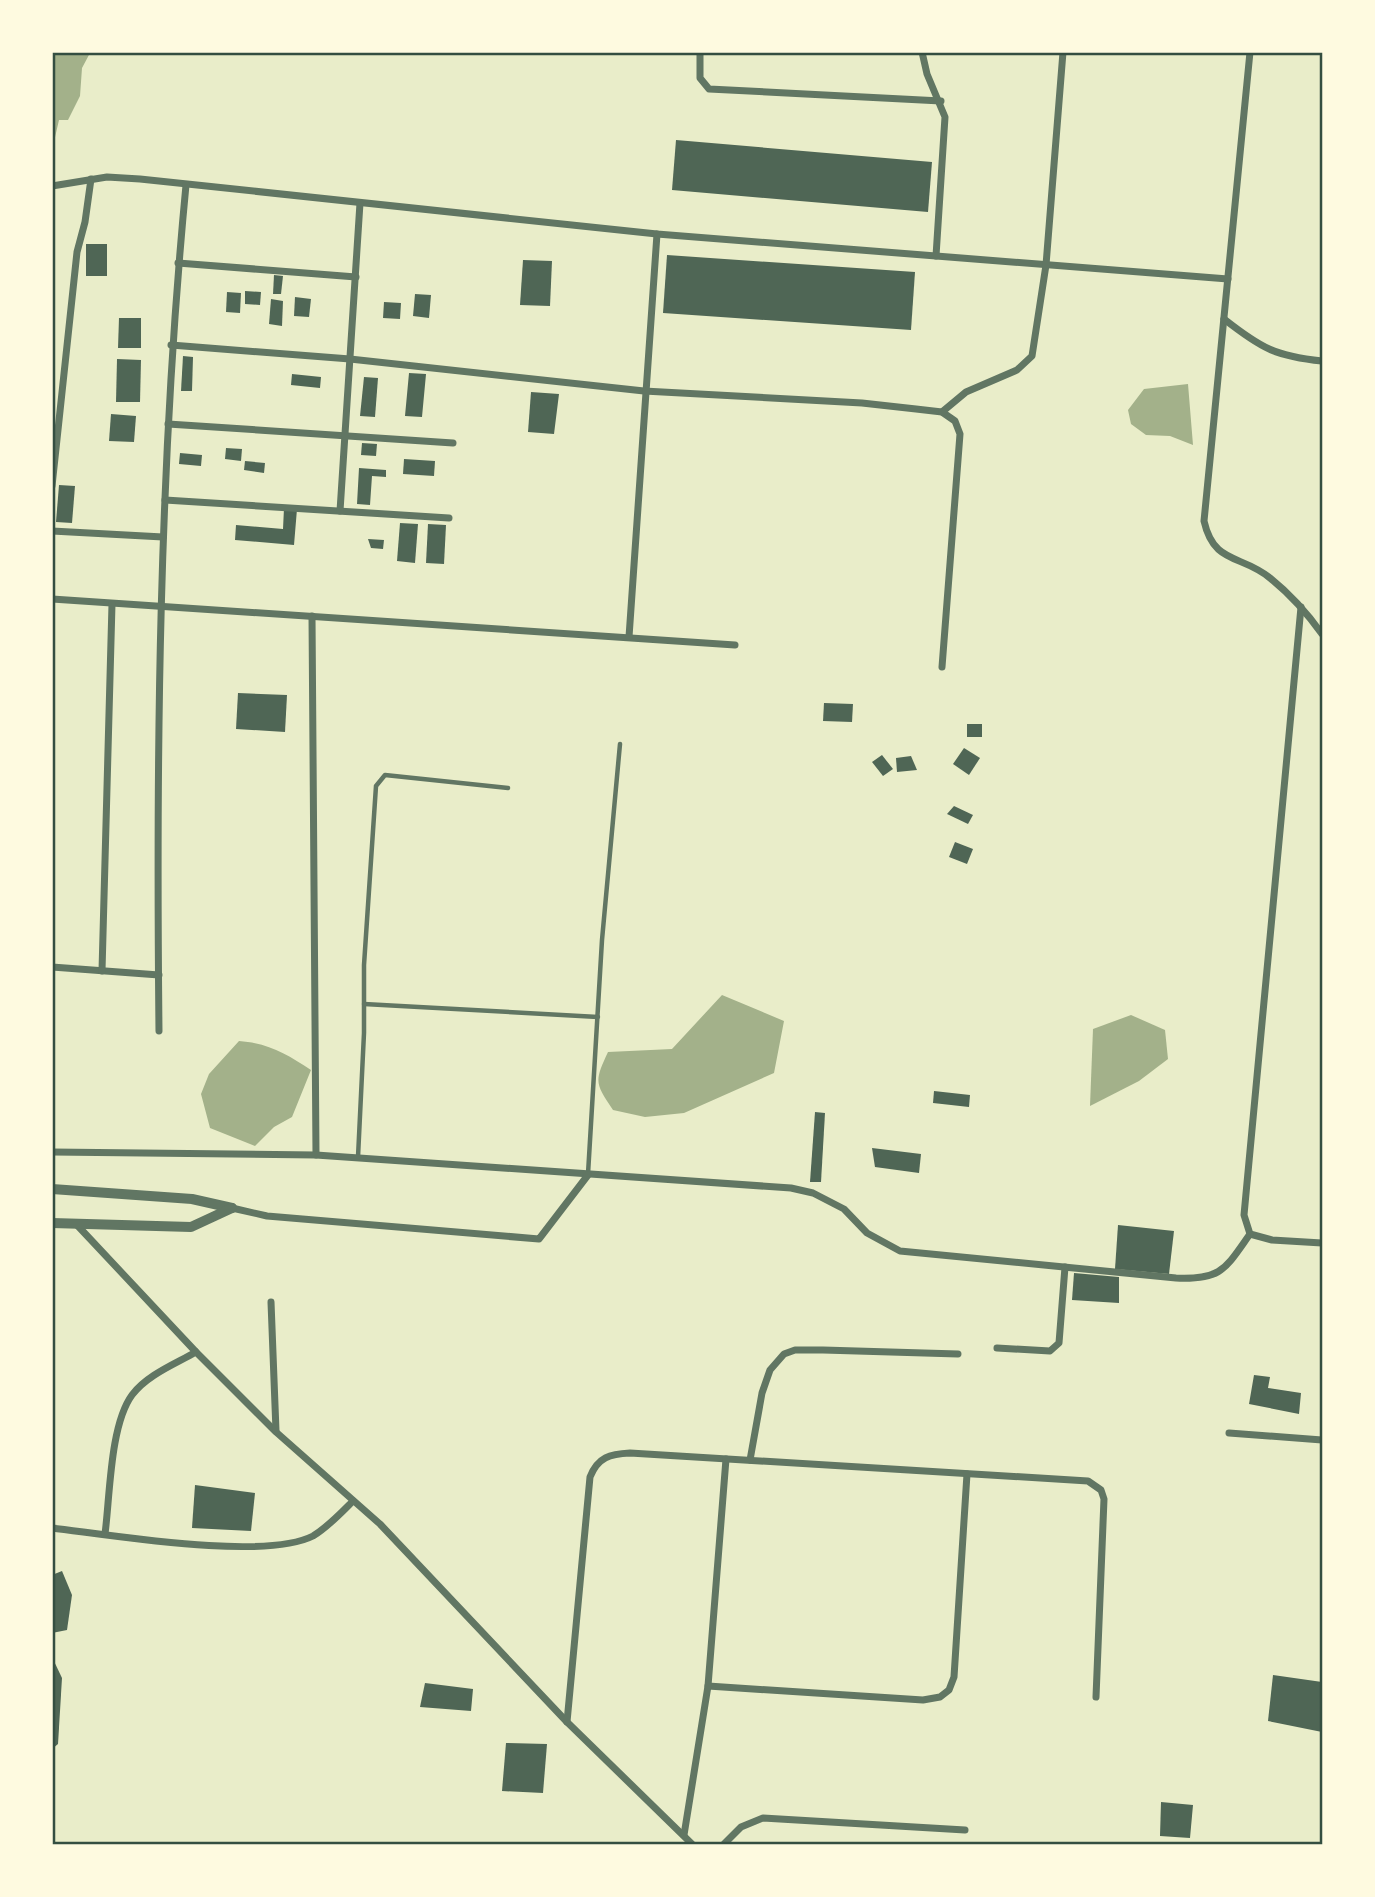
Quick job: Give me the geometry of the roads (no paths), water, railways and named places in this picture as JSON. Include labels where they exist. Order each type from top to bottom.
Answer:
[{"type":"street","points":[[700,52],[700,78],[709,89],[941,101]]},
{"type":"street","points":[[922,52],[927,74],[941,101],[945,131],[936,256]]},
{"type":"street","points":[[942,412],[966,392],[1017,370],[1032,356],[1046,265],[1063,52]]},
{"type":"street","points":[[1250,52],[1204,521],[1208,538],[1217,551],[1268,576],[1301,607],[1322,634]]},
{"type":"street","points":[[52,186],[107,177],[657,234],[1228,279]]},
{"type":"street","points":[[52,486],[75,266],[91,179]]},
{"type":"street","points":[[159,1031],[160,606],[171,345],[186,185]]},
{"type":"street","points":[[340,511],[360,203]]},
{"type":"street","points":[[629,637],[657,234]]},
{"type":"street","points":[[178,263],[356,277]]},
{"type":"street","points":[[1224,319],[1261,348],[1295,358],[1322,361]]},
{"type":"street","points":[[171,345],[350,359],[644,391],[862,402],[942,412],[954,421],[960,434],[942,667]]},
{"type":"street","points":[[168,424],[453,443]]},
{"type":"street","points":[[165,500],[449,518]]},
{"type":"street","points":[[52,531],[163,537]]},
{"type":"street","points":[[52,599],[735,645]]},
{"type":"street","points":[[102,971],[112,604]]},
{"type":"street","points":[[1250,1234],[1244,1215],[1301,607]]},
{"type":"street","points":[[312,616],[316,1155]]},
{"type":"street","points":[[52,967],[159,975]]},
{"type":"street","points":[[52,1152],[358,1157],[791,1188],[813,1193],[844,1209],[867,1233],[900,1251],[1202,1279],[1223,1273],[1250,1234]]},
{"type":"street","points":[[52,1189],[192,1199],[267,1216],[539,1239],[588,1175]]},
{"type":"street","points":[[52,1223],[191,1227],[232,1208]]},
{"type":"street","points":[[78,1225],[196,1352],[276,1432],[380,1524],[566,1722],[692,1844]]},
{"type":"street","points":[[1250,1234],[1272,1240],[1322,1243]]},
{"type":"street","points":[[997,1348],[1050,1350],[1059,1343],[1065,1267]]},
{"type":"street","points":[[271,1302],[276,1432]]},
{"type":"street","points":[[750,1460],[762,1394],[770,1370],[784,1354],[795,1350],[823,1350],[958,1354]]},
{"type":"street","points":[[105,1534],[119,1431],[126,1407],[133,1394],[148,1379],[196,1352]]},
{"type":"street","points":[[1229,1433],[1322,1440]]},
{"type":"street","points":[[566,1722],[590,1477],[595,1465],[606,1456],[630,1452],[1079,1479],[1101,1490],[1104,1499],[1096,1698]]},
{"type":"street","points":[[684,1835],[708,1686],[726,1459]]},
{"type":"street","points":[[708,1686],[923,1700],[940,1698],[949,1690],[956,1659],[967,1474]]},
{"type":"street","points":[[52,1528],[218,1546],[295,1542],[328,1525],[353,1501]]},
{"type":"street","points":[[724,1844],[741,1827],[763,1818],[965,1830]]},
{"type":"lane","points":[[588,1175],[620,744]]},
{"type":"lane","points":[[358,1157],[376,786],[379,779],[385,775],[394,775],[508,788]]},
{"type":"lane","points":[[364,1004],[598,1017]]}]
